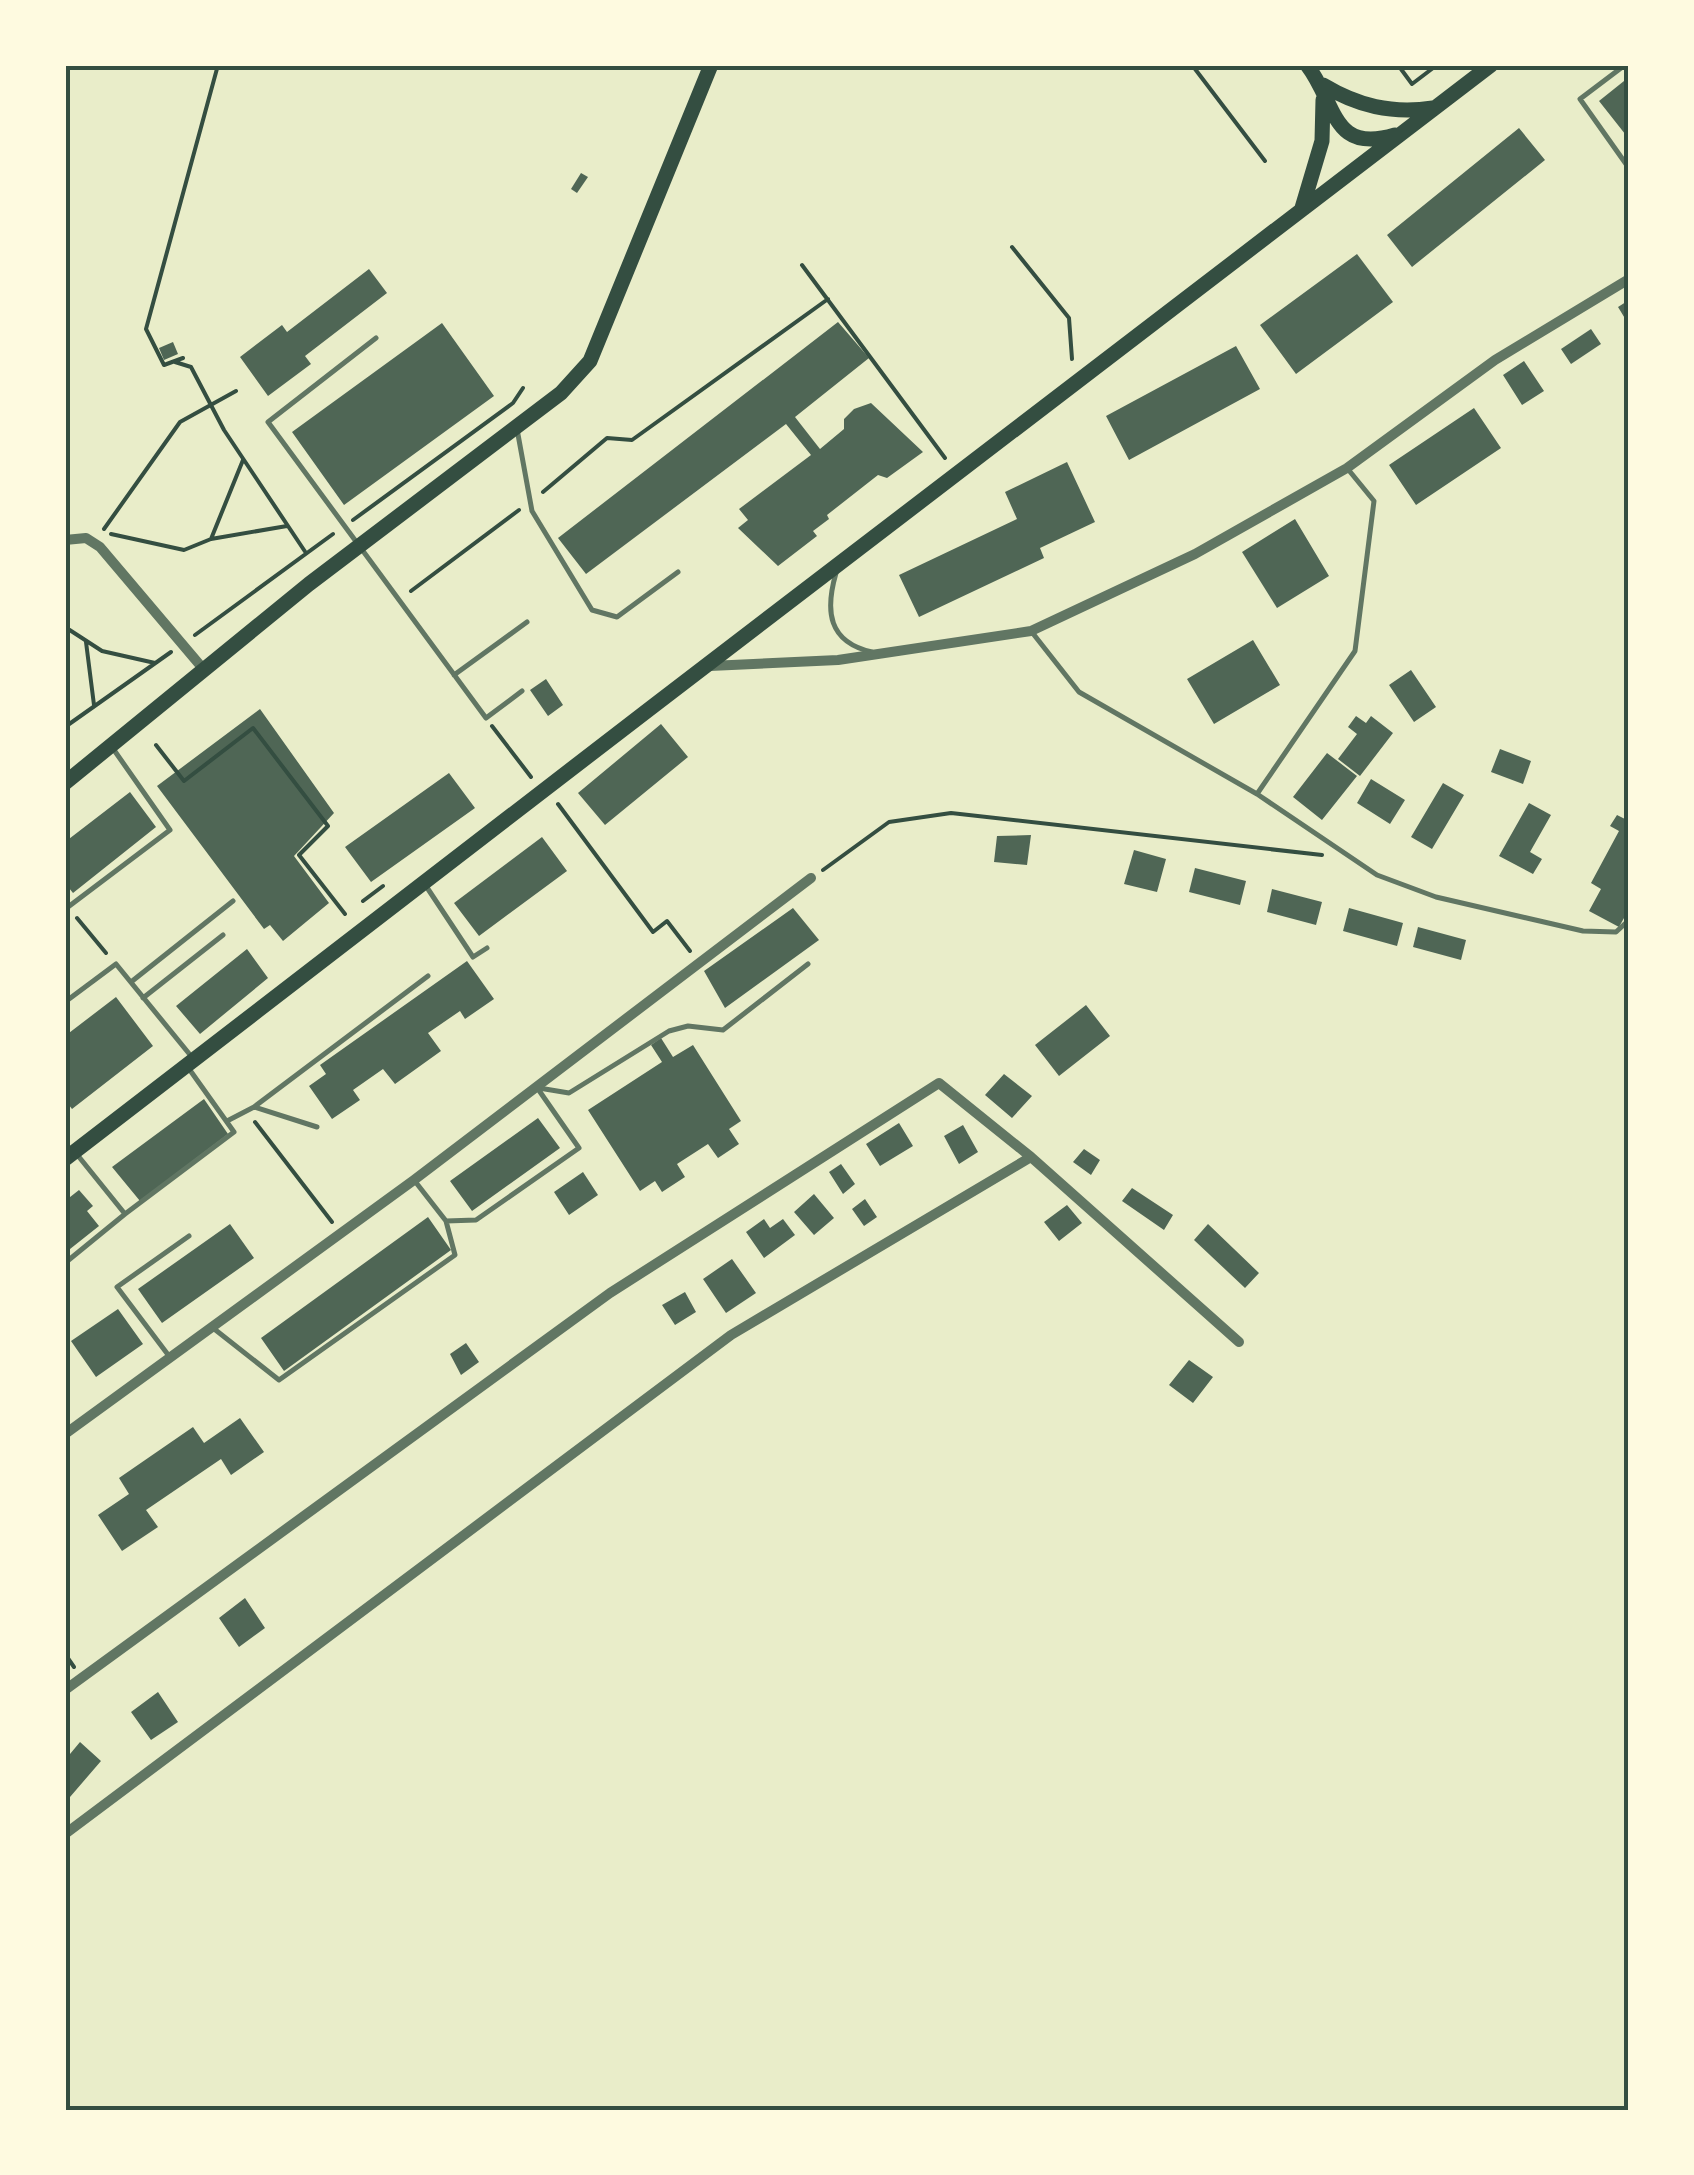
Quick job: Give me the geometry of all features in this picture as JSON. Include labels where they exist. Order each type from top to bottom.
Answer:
[{"type":"main road","points":[[65,783],[359,546],[561,393],[590,361],[712,65]]},
{"type":"main road","points":[[1308,65],[1322,85],[1335,121],[1350,136],[1362,140],[1402,134]]},
{"type":"main road","points":[[70,1155],[1491,65]]},
{"type":"main road","points":[[1322,85],[1351,102],[1375,108],[1436,107]]},
{"type":"main road","points":[[1302,208],[1322,141],[1322,85]]},
{"type":"street","points":[[710,666],[838,660],[1031,631],[1195,554],[1347,468],[1494,360],[1629,279]]},
{"type":"street","points":[[65,540],[80,538],[94,542],[205,671]]},
{"type":"street","points":[[65,1434],[414,1180],[811,878]]},
{"type":"street","points":[[65,1690],[610,1293],[939,1083],[1031,1157],[1239,1342]]},
{"type":"street","points":[[65,1834],[731,1334],[1031,1157]]},
{"type":"lane","points":[[1625,65],[1580,99],[1626,164]]},
{"type":"lane","points":[[376,338],[268,422],[486,718],[522,691]]},
{"type":"lane","points":[[516,426],[530,502],[584,602],[600,614],[617,617],[678,572]]},
{"type":"lane","points":[[1256,794],[1355,652],[1374,500],[1347,468]]},
{"type":"lane","points":[[838,566],[827,603],[834,626],[854,648],[880,654]]},
{"type":"lane","points":[[454,675],[528,622]]},
{"type":"lane","points":[[1031,631],[1078,692],[1256,794],[1361,865],[1406,888],[1583,932],[1616,932],[1629,920]]},
{"type":"lane","points":[[66,905],[170,830],[112,748]]},
{"type":"lane","points":[[424,884],[473,957],[487,948]]},
{"type":"lane","points":[[130,982],[232,901]]},
{"type":"lane","points":[[143,998],[223,936]]},
{"type":"lane","points":[[65,1002],[116,964],[190,1063],[234,1132],[65,1263]]},
{"type":"lane","points":[[536,1088],[569,1093],[670,1031],[688,1026],[723,1030],[808,964]]},
{"type":"lane","points":[[226,1122],[254,1107],[428,976]]},
{"type":"lane","points":[[446,1221],[476,1220],[578,1148],[536,1088]]},
{"type":"lane","points":[[254,1107],[318,1127]]},
{"type":"lane","points":[[70,1155],[125,1214]]},
{"type":"lane","points":[[213,1328],[279,1380],[455,1255],[446,1221],[414,1180]]},
{"type":"lane","points":[[171,1359],[117,1288],[189,1236]]},
{"type":"path","points":[[183,358],[164,366],[146,329],[218,65]]},
{"type":"path","points":[[1192,65],[1265,162]]},
{"type":"path","points":[[1398,65],[1412,84],[1437,65]]},
{"type":"path","points":[[1012,246],[1069,318],[1072,359]]},
{"type":"path","points":[[802,265],[944,458]]},
{"type":"path","points":[[530,502],[606,438],[632,440],[828,300]]},
{"type":"path","points":[[174,362],[191,367],[210,405],[306,553]]},
{"type":"path","points":[[65,727],[512,403],[523,388]]},
{"type":"path","points":[[94,542],[180,422],[236,392]]},
{"type":"path","points":[[211,539],[244,459]]},
{"type":"path","points":[[417,586],[508,519]]},
{"type":"path","points":[[94,542],[110,534],[184,550],[211,539],[288,526]]},
{"type":"path","points":[[65,627],[102,651],[155,663]]},
{"type":"path","points":[[86,642],[94,705]]},
{"type":"path","points":[[486,718],[530,778]]},
{"type":"path","points":[[156,745],[184,781],[253,728],[328,826],[299,855],[345,914]]},
{"type":"path","points":[[558,804],[653,932],[667,921],[698,962]]},
{"type":"path","points":[[811,878],[889,822],[950,813],[1322,855]]},
{"type":"path","points":[[363,902],[383,886]]},
{"type":"path","points":[[66,905],[116,964]]},
{"type":"path","points":[[246,1111],[341,1234]]},
{"type":"building","points":[[1629,77],[1629,139],[1599,101]]},
{"type":"building","points":[[1519,128],[1545,160],[1412,267],[1387,235]]},
{"type":"building","points":[[581,173],[588,177],[577,193],[571,189]]},
{"type":"building","points":[[1357,254],[1393,302],[1296,374],[1260,325]]},
{"type":"building","points":[[369,269],[387,293],[305,356],[311,364],[268,396],[240,357],[282,325],[287,332]]},
{"type":"building","points":[[1629,300],[1629,325],[1618,307]]},
{"type":"building","points":[[838,322],[869,358],[795,417],[820,449],[844,429],[844,419],[854,409],[871,403],[923,452],[887,478],[878,475],[827,515],[829,519],[813,531],[817,536],[778,566],[738,528],[748,520],[739,509],[811,455],[786,424],[586,574],[558,538]]},
{"type":"building","points":[[442,323],[494,396],[344,505],[292,432]]},
{"type":"building","points":[[1591,329],[1601,344],[1571,364],[1561,349]]},
{"type":"building","points":[[173,342],[178,354],[164,360],[159,348]]},
{"type":"building","points":[[1236,346],[1260,389],[1129,460],[1106,416]]},
{"type":"building","points":[[1524,361],[1544,391],[1522,405],[1503,375]]},
{"type":"building","points":[[1474,408],[1501,448],[1416,505],[1389,465]]},
{"type":"building","points":[[1067,462],[1095,522],[1040,548],[1044,558],[919,617],[899,575],[1017,519],[1005,492]]},
{"type":"building","points":[[1295,519],[1329,576],[1277,608],[1242,552]]},
{"type":"building","points":[[1253,640],[1280,685],[1214,724],[1187,679]]},
{"type":"building","points":[[1411,670],[1436,707],[1414,722],[1389,685]]},
{"type":"building","points":[[546,679],[563,705],[548,716],[530,690]]},
{"type":"building","points":[[260,709],[334,813],[294,856],[329,903],[283,941],[270,925],[264,929],[157,786]]},
{"type":"building","points":[[1356,716],[1366,723],[1371,716],[1393,733],[1360,776],[1338,759],[1357,734],[1348,727]]},
{"type":"building","points":[[661,724],[688,757],[605,825],[578,793]]},
{"type":"building","points":[[1500,749],[1531,761],[1523,784],[1491,772]]},
{"type":"building","points":[[1327,753],[1357,776],[1322,820],[1293,797]]},
{"type":"building","points":[[449,773],[475,808],[371,882],[345,847]]},
{"type":"building","points":[[1371,779],[1405,800],[1390,824],[1357,803]]},
{"type":"building","points":[[1443,783],[1464,795],[1432,849],[1411,837]]},
{"type":"building","points":[[130,792],[156,827],[73,893],[65,883],[65,842]]},
{"type":"building","points":[[1529,803],[1551,815],[1530,852],[1542,859],[1533,874],[1499,856]]},
{"type":"building","points":[[1617,815],[1629,821],[1629,848],[1624,858],[1629,861],[1629,909],[1619,927],[1589,911],[1601,889],[1591,883],[1619,831],[1610,826]]},
{"type":"building","points":[[1031,835],[1027,865],[994,862],[997,836]]},
{"type":"building","points":[[542,837],[567,871],[479,936],[454,903]]},
{"type":"building","points":[[1134,850],[1166,859],[1157,892],[1124,884]]},
{"type":"building","points":[[1195,868],[1246,881],[1240,905],[1189,892]]},
{"type":"building","points":[[1272,889],[1322,902],[1316,925],[1267,912]]},
{"type":"building","points":[[793,908],[819,940],[725,1008],[704,971]]},
{"type":"building","points":[[1349,908],[1403,923],[1397,946],[1343,931]]},
{"type":"building","points":[[1418,927],[1466,940],[1461,960],[1413,947]]},
{"type":"building","points":[[247,949],[268,978],[200,1034],[176,1006]]},
{"type":"building","points":[[467,961],[494,999],[465,1019],[460,1011],[428,1033],[441,1051],[395,1084],[383,1069],[353,1090],[360,1100],[332,1119],[309,1086],[326,1074],[320,1065]]},
{"type":"building","points":[[116,997],[153,1046],[72,1109],[65,1100],[65,1036]]},
{"type":"building","points":[[1086,1005],[1110,1036],[1059,1076],[1035,1045]]},
{"type":"building","points":[[661,1038],[673,1057],[693,1045],[741,1121],[729,1129],[739,1144],[718,1158],[708,1144],[677,1164],[685,1177],[662,1192],[655,1181],[640,1191],[588,1110],[662,1062],[651,1045]]},
{"type":"building","points":[[1004,1074],[1032,1096],[1012,1118],[985,1095]]},
{"type":"building","points":[[204,1099],[228,1134],[140,1201],[112,1167]]},
{"type":"building","points":[[538,1118],[560,1148],[472,1211],[450,1181]]},
{"type":"building","points":[[899,1123],[913,1146],[880,1166],[866,1144]]},
{"type":"building","points":[[963,1125],[978,1152],[959,1164],[944,1136]]},
{"type":"building","points":[[1084,1149],[1100,1160],[1091,1175],[1073,1162]]},
{"type":"building","points":[[841,1164],[855,1184],[843,1194],[829,1172]]},
{"type":"building","points":[[583,1172],[598,1195],[569,1215],[554,1192]]},
{"type":"building","points":[[1132,1188],[1173,1215],[1164,1230],[1122,1201]]},
{"type":"building","points":[[79,1190],[93,1206],[87,1211],[99,1226],[65,1253],[65,1201]]},
{"type":"building","points":[[814,1194],[834,1218],[814,1235],[794,1212]]},
{"type":"building","points":[[865,1199],[877,1217],[864,1226],[852,1209]]},
{"type":"building","points":[[1067,1205],[1082,1223],[1059,1241],[1044,1222]]},
{"type":"building","points":[[428,1217],[451,1250],[284,1371],[261,1338]]},
{"type":"building","points":[[764,1219],[770,1228],[783,1219],[795,1235],[764,1258],[746,1232]]},
{"type":"building","points":[[230,1224],[254,1258],[162,1323],[138,1289]]},
{"type":"building","points":[[1208,1224],[1259,1273],[1245,1288],[1194,1240]]},
{"type":"building","points":[[732,1259],[756,1293],[726,1313],[703,1279]]},
{"type":"building","points":[[685,1292],[696,1312],[675,1325],[662,1305]]},
{"type":"building","points":[[118,1309],[143,1344],[96,1377],[71,1341]]},
{"type":"building","points":[[466,1343],[479,1362],[461,1375],[450,1354]]},
{"type":"building","points":[[1189,1360],[1213,1377],[1193,1403],[1169,1385]]},
{"type":"building","points":[[240,1418],[264,1452],[231,1475],[221,1459],[146,1510],[158,1527],[122,1551],[98,1515],[129,1494],[119,1478],[193,1427],[204,1443]]},
{"type":"building","points":[[245,1598],[265,1628],[239,1647],[219,1618]]},
{"type":"building","points":[[158,1692],[178,1722],[151,1740],[131,1712]]},
{"type":"building","points":[[80,1742],[101,1761],[70,1797],[65,1793],[65,1760]]}]
